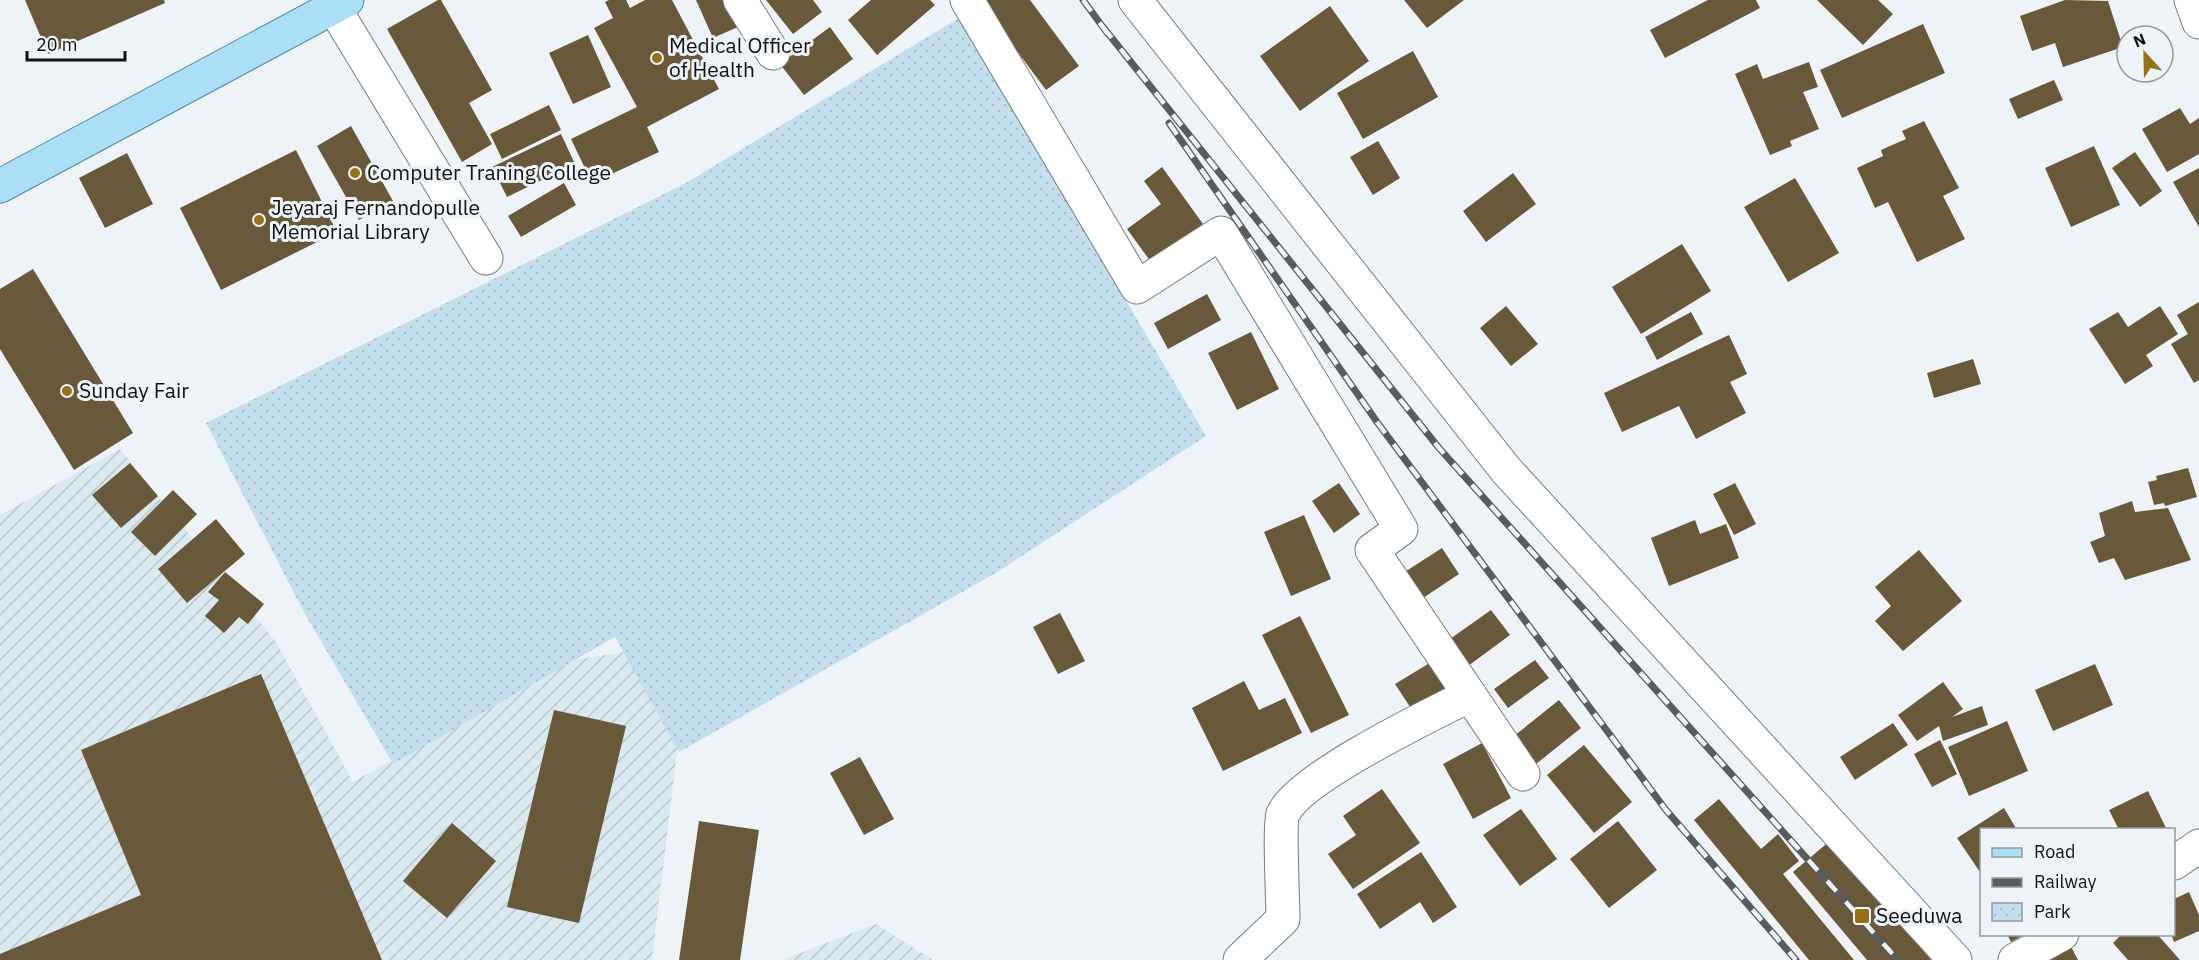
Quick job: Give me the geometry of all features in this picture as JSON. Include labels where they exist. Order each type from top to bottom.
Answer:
[{"type":"main road","points":[[0,186],[340,4]]},
{"type":"street","points":[[740,0],[773,53]]},
{"type":"street","points":[[967,0],[1137,287],[1221,233],[1401,529],[1372,550],[1523,774]]},
{"type":"street","points":[[1135,0],[1506,470],[1955,960]]},
{"type":"street","points":[[340,4],[486,258]]},
{"type":"street","points":[[1240,960],[1283,919],[1282,816],[1297,794],[1393,734],[1470,695]]},
{"type":"street","points":[[2175,862],[2199,846]]},
{"type":"street","points":[[2015,960],[2058,936]]},
{"type":"shaded area","points":[[120,449],[276,642],[353,782],[566,661],[690,642],[652,960],[0,960],[0,515]]},
{"type":"shaded area","points":[[876,924],[933,960],[782,960]]},
{"type":"green space","points":[[959,18],[1206,436],[994,574],[679,752],[615,637],[393,764],[305,614],[206,423],[686,183]]},
{"type":"building","points":[[25,0],[164,0],[165,3],[48,54]]},
{"type":"building","points":[[441,0],[492,90],[469,103],[492,144],[462,162],[387,29]]},
{"type":"building","name":"Medical Officer of Health","points":[[626,0],[630,8],[645,0],[672,0],[719,89],[647,127],[659,152],[592,183],[571,139],[637,107],[594,28],[613,18],[605,2]]},
{"type":"building","points":[[696,0],[725,0],[738,27],[713,38]]},
{"type":"building","points":[[766,0],[813,0],[822,12],[793,34]]},
{"type":"building","points":[[871,0],[930,0],[935,5],[877,55],[848,20]]},
{"type":"building","points":[[979,0],[1030,0],[1079,66],[1046,90]]},
{"type":"building","points":[[1404,0],[1464,0],[1427,28]]},
{"type":"building","points":[[1708,0],[1756,0],[1760,8],[1665,58],[1650,30]]},
{"type":"building","points":[[1817,0],[1878,0],[1893,14],[1863,45]]},
{"type":"building","points":[[2065,0],[2108,1],[2116,24],[2115,50],[2063,67],[2055,43],[2032,51],[2020,16]]},
{"type":"building","points":[[1330,6],[1369,61],[1300,111],[1260,56]]},
{"type":"building","points":[[1923,24],[1945,73],[1842,118],[1820,70]]},
{"type":"building","points":[[830,27],[853,59],[804,95],[780,64]]},
{"type":"building","points":[[588,35],[611,87],[573,104],[549,53]]},
{"type":"building","points":[[1413,51],[1438,97],[1363,139],[1337,93]]},
{"type":"building","points":[[1809,62],[1818,87],[1803,92],[1819,129],[1790,141],[1792,146],[1770,155],[1735,74],[1757,64],[1763,79]]},
{"type":"building","points":[[2054,80],[2063,100],[2018,119],[2009,99]]},
{"type":"building","points":[[549,105],[561,130],[502,159],[490,134]]},
{"type":"building","points":[[2180,108],[2190,124],[2199,118],[2199,154],[2167,172],[2142,129]]},
{"type":"building","points":[[1924,121],[1959,188],[1943,196],[1965,239],[1917,262],[1888,202],[1875,208],[1857,168],[1883,156],[1881,150],[1906,139],[1902,131]]},
{"type":"building","name":"Computer Traning College","points":[[351,126],[393,201],[359,220],[317,146]]},
{"type":"building","points":[[561,134],[575,164],[507,197],[492,167]]},
{"type":"building","points":[[1378,141],[1400,178],[1373,195],[1350,157]]},
{"type":"building","points":[[2094,146],[2120,205],[2071,227],[2045,168]]},
{"type":"building","name":"Jeyaraj Fernandopulle Memorial Library","points":[[296,150],[337,232],[221,290],[180,208]]},
{"type":"building","points":[[2135,152],[2162,191],[2140,207],[2112,168]]},
{"type":"building","points":[[127,153],[153,204],[105,228],[79,178]]},
{"type":"building","points":[[1162,167],[1203,224],[1151,262],[1127,229],[1161,204],[1144,181]]},
{"type":"building","points":[[2199,168],[2199,227],[2173,182]]},
{"type":"building","points":[[1513,173],[1536,204],[1486,242],[1463,211]]},
{"type":"building","points":[[1795,178],[1839,253],[1788,282],[1744,207]]},
{"type":"building","points":[[564,183],[576,205],[521,237],[508,216]]},
{"type":"building","points":[[1682,244],[1711,291],[1641,334],[1612,287]]},
{"type":"building","name":"Sunday Fair","points":[[33,269],[133,433],[74,470],[0,349],[0,289]]},
{"type":"building","points":[[1207,294],[1221,320],[1168,349],[1154,323]]},
{"type":"building","points":[[2199,302],[2199,380],[2194,383],[2171,344],[2188,334],[2177,315]]},
{"type":"building","points":[[1506,306],[1538,344],[1511,366],[1480,328]]},
{"type":"building","points":[[2160,306],[2178,334],[2146,355],[2153,366],[2125,384],[2089,329],[2118,312],[2128,327]]},
{"type":"building","points":[[1691,312],[1703,334],[1657,360],[1645,337]]},
{"type":"building","points":[[1251,332],[1279,389],[1237,410],[1208,353]]},
{"type":"building","points":[[1729,335],[1747,374],[1730,382],[1746,413],[1696,439],[1679,406],[1622,432],[1604,393]]},
{"type":"building","points":[[1973,359],[1981,384],[1934,398],[1927,373]]},
{"type":"building","points":[[130,463],[158,496],[121,528],[92,495]]},
{"type":"building","points":[[2188,468],[2197,497],[2165,506],[2164,503],[2154,505],[2148,482],[2157,480],[2156,476]]},
{"type":"building","points":[[1339,483],[1360,514],[1334,533],[1312,501]]},
{"type":"building","points":[[1735,483],[1756,524],[1734,535],[1713,494]]},
{"type":"building","points":[[173,490],[197,514],[155,556],[131,532]]},
{"type":"building","points":[[2132,501],[2135,512],[2168,508],[2191,560],[2125,580],[2114,558],[2099,563],[2090,542],[2105,536],[2099,513]]},
{"type":"building","points":[[1304,515],[1331,579],[1291,596],[1264,532]]},
{"type":"building","points":[[216,519],[245,554],[187,603],[158,569]]},
{"type":"building","points":[[1695,520],[1700,534],[1726,524],[1739,558],[1669,586],[1651,538]]},
{"type":"building","points":[[1442,548],[1459,574],[1417,602],[1400,575]]},
{"type":"building","points":[[1919,550],[1962,601],[1903,651],[1875,621],[1891,606],[1875,587]]},
{"type":"building","points":[[225,572],[264,604],[248,624],[239,617],[224,633],[205,616],[219,600],[208,592]]},
{"type":"building","points":[[1491,610],[1510,635],[1468,666],[1450,639]]},
{"type":"building","points":[[1060,613],[1085,661],[1058,674],[1033,627]]},
{"type":"building","points":[[1300,616],[1349,715],[1311,733],[1262,635]]},
{"type":"building","points":[[1535,660],[1549,678],[1508,708],[1494,689]]},
{"type":"building","points":[[1433,661],[1451,690],[1414,713],[1395,684]]},
{"type":"building","points":[[2095,664],[2113,705],[2053,731],[2035,690]]},
{"type":"building","points":[[261,674],[382,960],[0,960],[0,954],[141,895],[81,750]]},
{"type":"building","points":[[1244,681],[1259,710],[1285,698],[1302,733],[1223,771],[1192,708]]},
{"type":"building","points":[[1943,682],[1963,709],[1952,717],[1982,706],[1988,725],[1943,741],[1939,726],[1917,741],[1898,715]]},
{"type":"building","points":[[1559,700],[1581,728],[1531,768],[1509,740]]},
{"type":"building","points":[[554,710],[626,726],[579,923],[507,907]]},
{"type":"building","points":[[2007,721],[2028,771],[1969,796],[1948,747]]},
{"type":"building","points":[[1893,723],[1908,745],[1855,780],[1840,757]]},
{"type":"building","points":[[1940,740],[1957,774],[1932,787],[1914,754]]},
{"type":"building","points":[[1482,743],[1511,798],[1473,819],[1443,764]]},
{"type":"building","points":[[1584,745],[1632,802],[1594,833],[1547,775]]},
{"type":"building","points":[[860,757],[894,819],[864,835],[830,773]]},
{"type":"building","points":[[1382,789],[1420,843],[1353,889],[1328,854],[1356,835],[1343,816]]},
{"type":"building","points":[[2148,791],[2166,828],[2118,828],[2109,810]]},
{"type":"building","points":[[1719,799],[1761,849],[1778,834],[1799,861],[1783,874],[1854,960],[1809,960],[1694,820]]},
{"type":"building","points":[[2004,808],[2016,828],[1980,828],[1980,872],[1957,838]]},
{"type":"building","points":[[1521,809],[1557,859],[1520,886],[1483,835]]},
{"type":"building","points":[[699,821],[759,830],[740,960],[679,960]]},
{"type":"building","points":[[1618,821],[1657,870],[1609,908],[1570,859]]},
{"type":"building","points":[[452,823],[496,861],[447,918],[403,881]]},
{"type":"building","name":"Seeduwa","points":[[1831,840],[1931,960],[1867,960],[1793,872]]},
{"type":"building","points":[[1421,852],[1457,907],[1433,923],[1420,902],[1380,929],[1357,894]]},
{"type":"building","points":[[2189,892],[2199,915],[2199,931],[2174,942],[2172,936],[2175,936],[2175,899]]},
{"type":"building","points":[[2008,936],[2022,936],[2011,942]]},
{"type":"building","points":[[2120,936],[2159,936],[2180,960],[2128,960],[2113,943]]},
{"type":"building","points":[[2068,941],[2078,960],[2032,960]]},
{"type":"railway","points":[[1083,0],[1108,34]]},
{"type":"railway","points":[[1103,27],[1439,448],[1898,960]]},
{"type":"railway","points":[[1169,123],[1377,422],[1666,810],[1796,960]]},
{"type":"place","name":"Medical Officer of Health","points":[[657,58]]},
{"type":"place","name":"Computer Traning College","points":[[355,173]]},
{"type":"place","name":"Jeyaraj Fernandopulle Memorial Library","points":[[259,220]]},
{"type":"place","name":"Sunday Fair","points":[[67,391]]},
{"type":"place","name":"Seeduwa","points":[[1862,916]]}]
